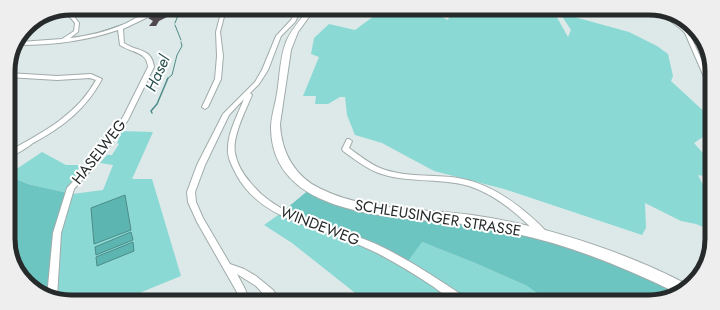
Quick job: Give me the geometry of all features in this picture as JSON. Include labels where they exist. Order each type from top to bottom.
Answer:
[{"type":"main road","name":"SCHLEUSINGER STRASSE","points":[[307,15],[293,35],[287,52],[276,123],[277,142],[282,157],[300,180],[324,196],[354,206],[389,212],[470,220],[545,236],[621,262],[677,287]]},
{"type":"street","points":[[63,42],[76,32],[75,29],[78,24],[71,15]]},
{"type":"street","points":[[22,44],[63,42],[85,38],[120,28],[147,15]]},
{"type":"street","points":[[205,107],[218,79],[220,56],[218,32],[222,15]]},
{"type":"street","name":"WINDEWEG","points":[[243,295],[200,220],[192,202],[191,192],[200,165],[226,114],[247,93],[266,70],[278,37],[297,15]]},
{"type":"street","points":[[678,24],[688,34],[705,72]]},
{"type":"street","name":"HASELWEG","points":[[52,292],[56,233],[71,188],[101,154],[126,118],[151,67],[151,61],[148,56],[122,44],[120,28]]},
{"type":"street","points":[[15,75],[57,78],[96,76],[99,79],[95,87],[79,106],[64,120],[15,150]]},
{"type":"street","name":"WINDEWEG","points":[[247,93],[249,96],[231,149],[236,169],[254,194],[290,217],[360,241],[398,260],[454,295]]},
{"type":"street","points":[[349,142],[345,149],[380,171],[396,175],[458,181],[495,194],[506,200],[535,224],[545,236]]},
{"type":"street","points":[[227,267],[239,270],[268,291],[271,295]]},
{"type":"shaded area","points":[[373,15],[437,15],[448,20],[450,15],[556,15],[568,37],[571,30],[561,15],[567,15],[629,32],[657,46],[668,54],[673,76],[671,81],[705,112],[705,137],[694,143],[705,155],[705,176],[698,175],[705,189],[705,228],[681,221],[645,203],[646,228],[642,235],[504,189],[434,171],[382,143],[355,135],[347,115],[345,97],[340,97],[328,104],[315,104],[316,96],[303,96],[319,57],[311,54],[314,38],[329,24],[355,30],[374,16]]},
{"type":"shaded area","points":[[119,131],[153,132],[132,179],[152,179],[181,276],[134,295],[71,295],[52,292],[57,233],[72,194],[103,190],[113,165],[100,163],[107,155],[112,155],[119,144],[117,143],[119,139],[114,138]]},
{"type":"shaded area","points":[[42,152],[66,165],[80,165],[68,193],[28,184],[15,179],[15,170]]},
{"type":"shaded area","points":[[15,179],[28,184],[68,193],[52,270],[50,291],[31,279],[19,260],[15,246]]},
{"type":"shaded area","points":[[311,188],[338,202],[524,230],[677,287],[670,291],[653,295],[540,295],[527,286],[422,242],[405,265],[398,260],[281,213]]},
{"type":"shaded area","points":[[125,195],[131,230],[94,244],[91,208]]},
{"type":"shaded area","points":[[281,213],[422,242],[527,286],[540,295],[358,295],[292,243],[264,225]]},
{"type":"shaded area","points":[[131,232],[133,240],[96,255],[95,247]]},
{"type":"shaded area","points":[[133,242],[134,251],[97,266],[96,257]]},
{"type":"building","points":[[156,15],[169,16],[159,21],[156,26],[149,26],[153,21],[148,18]]},
{"type":"waterway","name":"Hasel","points":[[175,23],[178,15]]},
{"type":"waterway","points":[[94,34],[124,24]]},
{"type":"waterway","name":"Hasel","points":[[175,25],[181,40]]},
{"type":"waterway","name":"Hasel","points":[[168,78],[172,75],[177,55],[182,46],[181,42]]},
{"type":"waterway","name":"Hasel","points":[[152,113],[151,111],[157,104],[168,78]]}]
